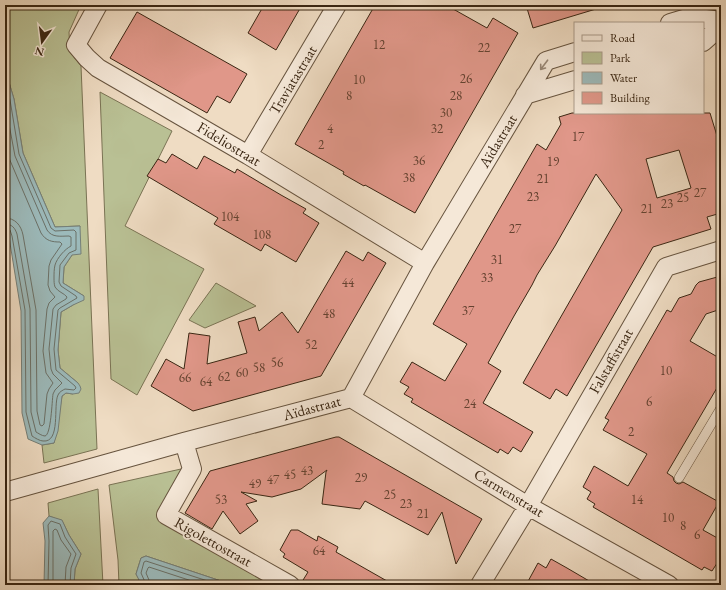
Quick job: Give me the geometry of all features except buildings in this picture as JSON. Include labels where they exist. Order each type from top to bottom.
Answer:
[{"type":"street","name":"Fideliostraat","points":[[98,5],[76,45],[98,68],[248,155],[425,263]]},
{"type":"street","name":"Traviatastraat","points":[[248,155],[337,5]]},
{"type":"street","points":[[716,5],[721,14]]},
{"type":"street","points":[[673,22],[690,17],[721,21]]},
{"type":"street","points":[[704,41],[721,26]]},
{"type":"street","name":"Aïdastraat","points":[[5,492],[184,442],[351,398],[425,263],[546,61],[574,52]]},
{"type":"street","points":[[525,95],[574,80]]},
{"type":"street","name":"Falstaffstraat","points":[[528,506],[666,267],[721,250]]},
{"type":"street","name":"Carmenstraat","points":[[351,398],[528,506],[669,585]]},
{"type":"street","name":"Rigolettostraat","points":[[184,442],[192,468],[166,515],[290,585]]},
{"type":"street","points":[[480,585],[528,506]]},
{"type":"lane","points":[[679,478],[721,408]]},
{"type":"green space","points":[[5,5],[81,5],[69,32],[70,52],[81,66],[97,449],[44,463],[42,445],[54,443],[62,396],[66,393],[73,394],[78,383],[60,368],[58,350],[61,312],[84,296],[63,283],[64,267],[72,255],[80,226],[55,227],[23,153],[14,99],[5,69]]},
{"type":"green space","points":[[100,92],[172,131],[125,226],[204,269],[137,395],[111,379]]},
{"type":"green space","points":[[216,283],[256,306],[205,328],[189,320]]},
{"type":"green space","points":[[181,469],[184,470],[160,517],[277,585],[233,585],[146,556],[141,558],[136,574],[141,583],[146,585],[119,585],[118,560],[109,485]]},
{"type":"green space","points":[[98,489],[103,585],[74,585],[75,569],[81,554],[62,521],[49,516],[48,503]]},
{"type":"water","points":[[5,69],[14,99],[23,153],[55,227],[80,226],[81,254],[72,255],[64,267],[63,283],[84,296],[84,300],[61,312],[58,350],[60,368],[78,383],[81,389],[79,393],[66,393],[62,396],[58,431],[54,443],[42,445],[28,439],[22,413],[21,311],[9,237],[5,229]]},
{"type":"water","points":[[49,516],[62,520],[69,535],[81,554],[75,569],[74,585],[44,585],[45,541],[43,523]]},
{"type":"water","points":[[146,556],[233,585],[141,584],[136,574],[141,558]]}]
